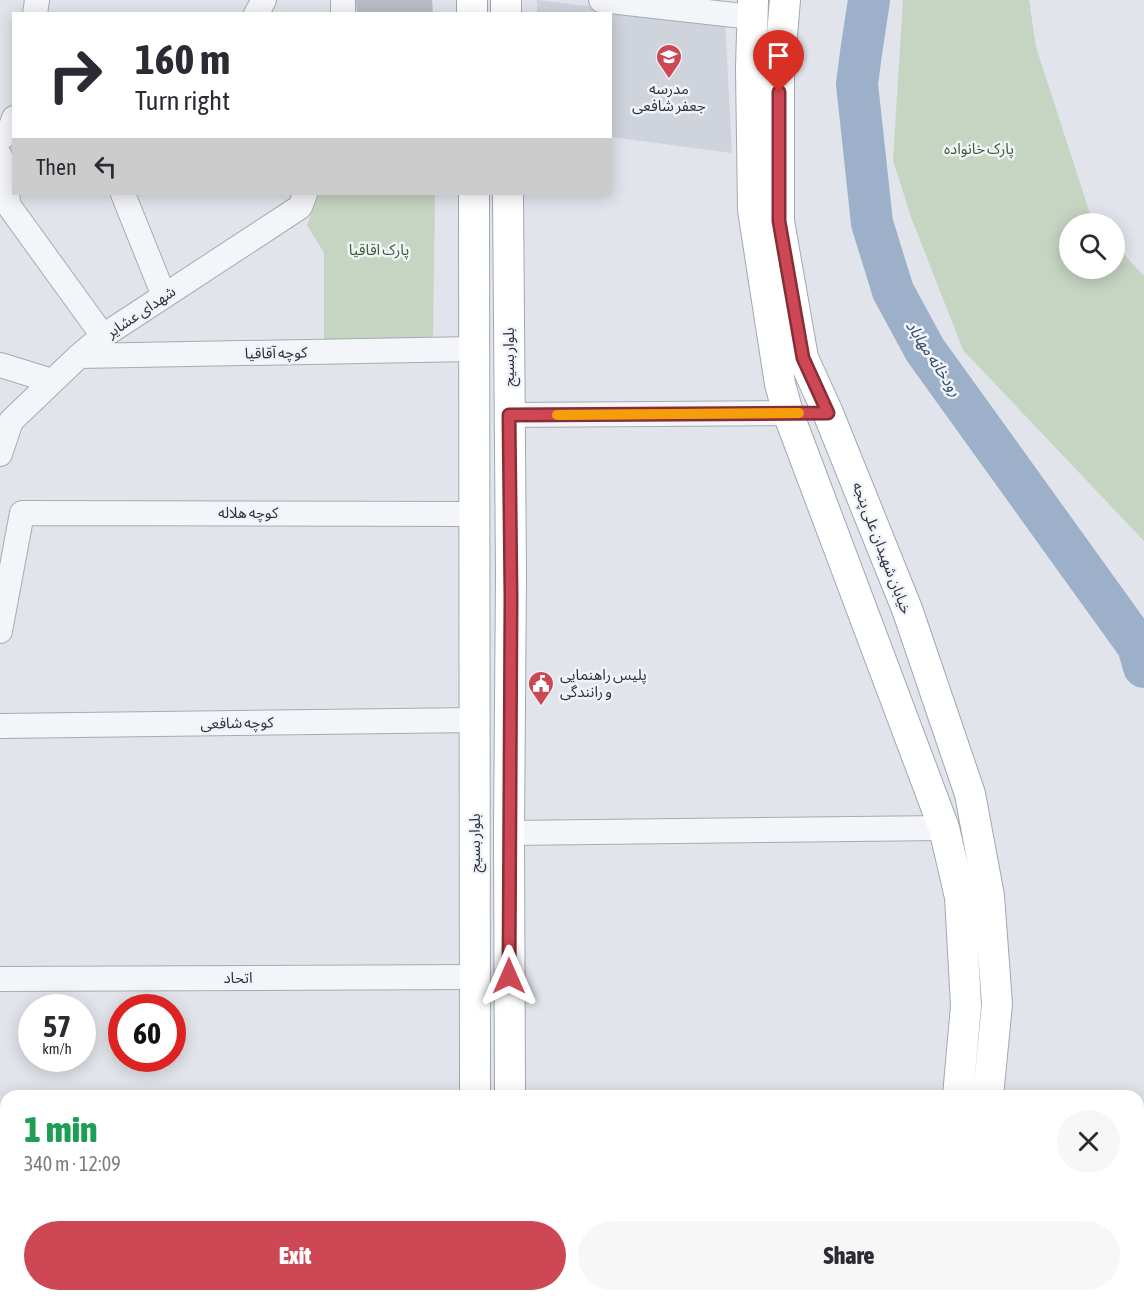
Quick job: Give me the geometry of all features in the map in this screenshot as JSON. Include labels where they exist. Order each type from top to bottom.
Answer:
[{"type":"main road","name":"خیابان شهیدان علی پنجه","points":[[785,0],[779,70],[779,221],[803,358],[828,413],[906,609],[970,795],[989,896],[997,1004],[989,1090]]},
{"type":"main road","points":[[753,9],[750,68],[753,210],[780,384],[788,413],[944,828],[960,897],[966,1006],[959,1090]]},
{"type":"main road","name":"بلوار بسیج","points":[[474,195],[475,1090]]},
{"type":"main road","name":"بلوار بسیج","points":[[507,195],[511,610],[510,1090]]},
{"type":"main road","points":[[788,413],[828,413]]},
{"type":"street","points":[[601,0],[753,9]]},
{"type":"street","points":[[0,156],[4,206],[103,336]]},
{"type":"street","points":[[123,195],[164,296]]},
{"type":"street","name":"شهدای عشایر","points":[[0,454],[10,421],[79,356],[103,336],[300,207],[305,195]]},
{"type":"street","name":"کوچه آقاقیا","points":[[79,356],[473,349]]},
{"type":"street","points":[[0,365],[52,381]]},
{"type":"street","points":[[509,415],[788,413]]},
{"type":"street","name":"کوچه هلاله","points":[[0,631],[22,513],[474,514]]},
{"type":"street","name":"کوچه شافعی","points":[[0,726],[475,720]]},
{"type":"street","points":[[509,833],[944,828]]},
{"type":"street","name":"اتحاد","points":[[0,979],[476,977]]},
{"type":"shaded area","name":"مدرسه جعفر شافعی","points":[[537,0],[725,23],[732,153],[612,137],[612,12],[537,12]]},
{"type":"green space","name":"پارک خانواده","points":[[903,0],[1029,0],[1036,47],[1090,213],[1059,213],[1059,279],[1125,279],[1125,256],[1144,276],[1144,541],[963,350],[911,217],[893,160]]},
{"type":"green space","name":"پارک اقاقیا","points":[[319,195],[435,195],[433,340],[324,340],[324,253],[307,225]]},
{"type":"building","points":[[356,0],[432,0],[433,12],[357,12]]},
{"type":"waterway","name":"رودخانه مهاباد","points":[[869,0],[857,84],[872,223],[893,291],[925,350],[1138,646],[1144,667]]},
{"type":"slow traffic","points":[[557,415],[799,413]]},
{"type":"place","name":"مدرسه جعفر شافعی","points":[[669,80]]},
{"type":"place","name":"پلیس راهنمایی و رانندگی","points":[[541,707]]},
{"type":"route","points":[[509,976],[511,597],[509,415],[828,413],[803,358],[779,221],[779,92]]}]
